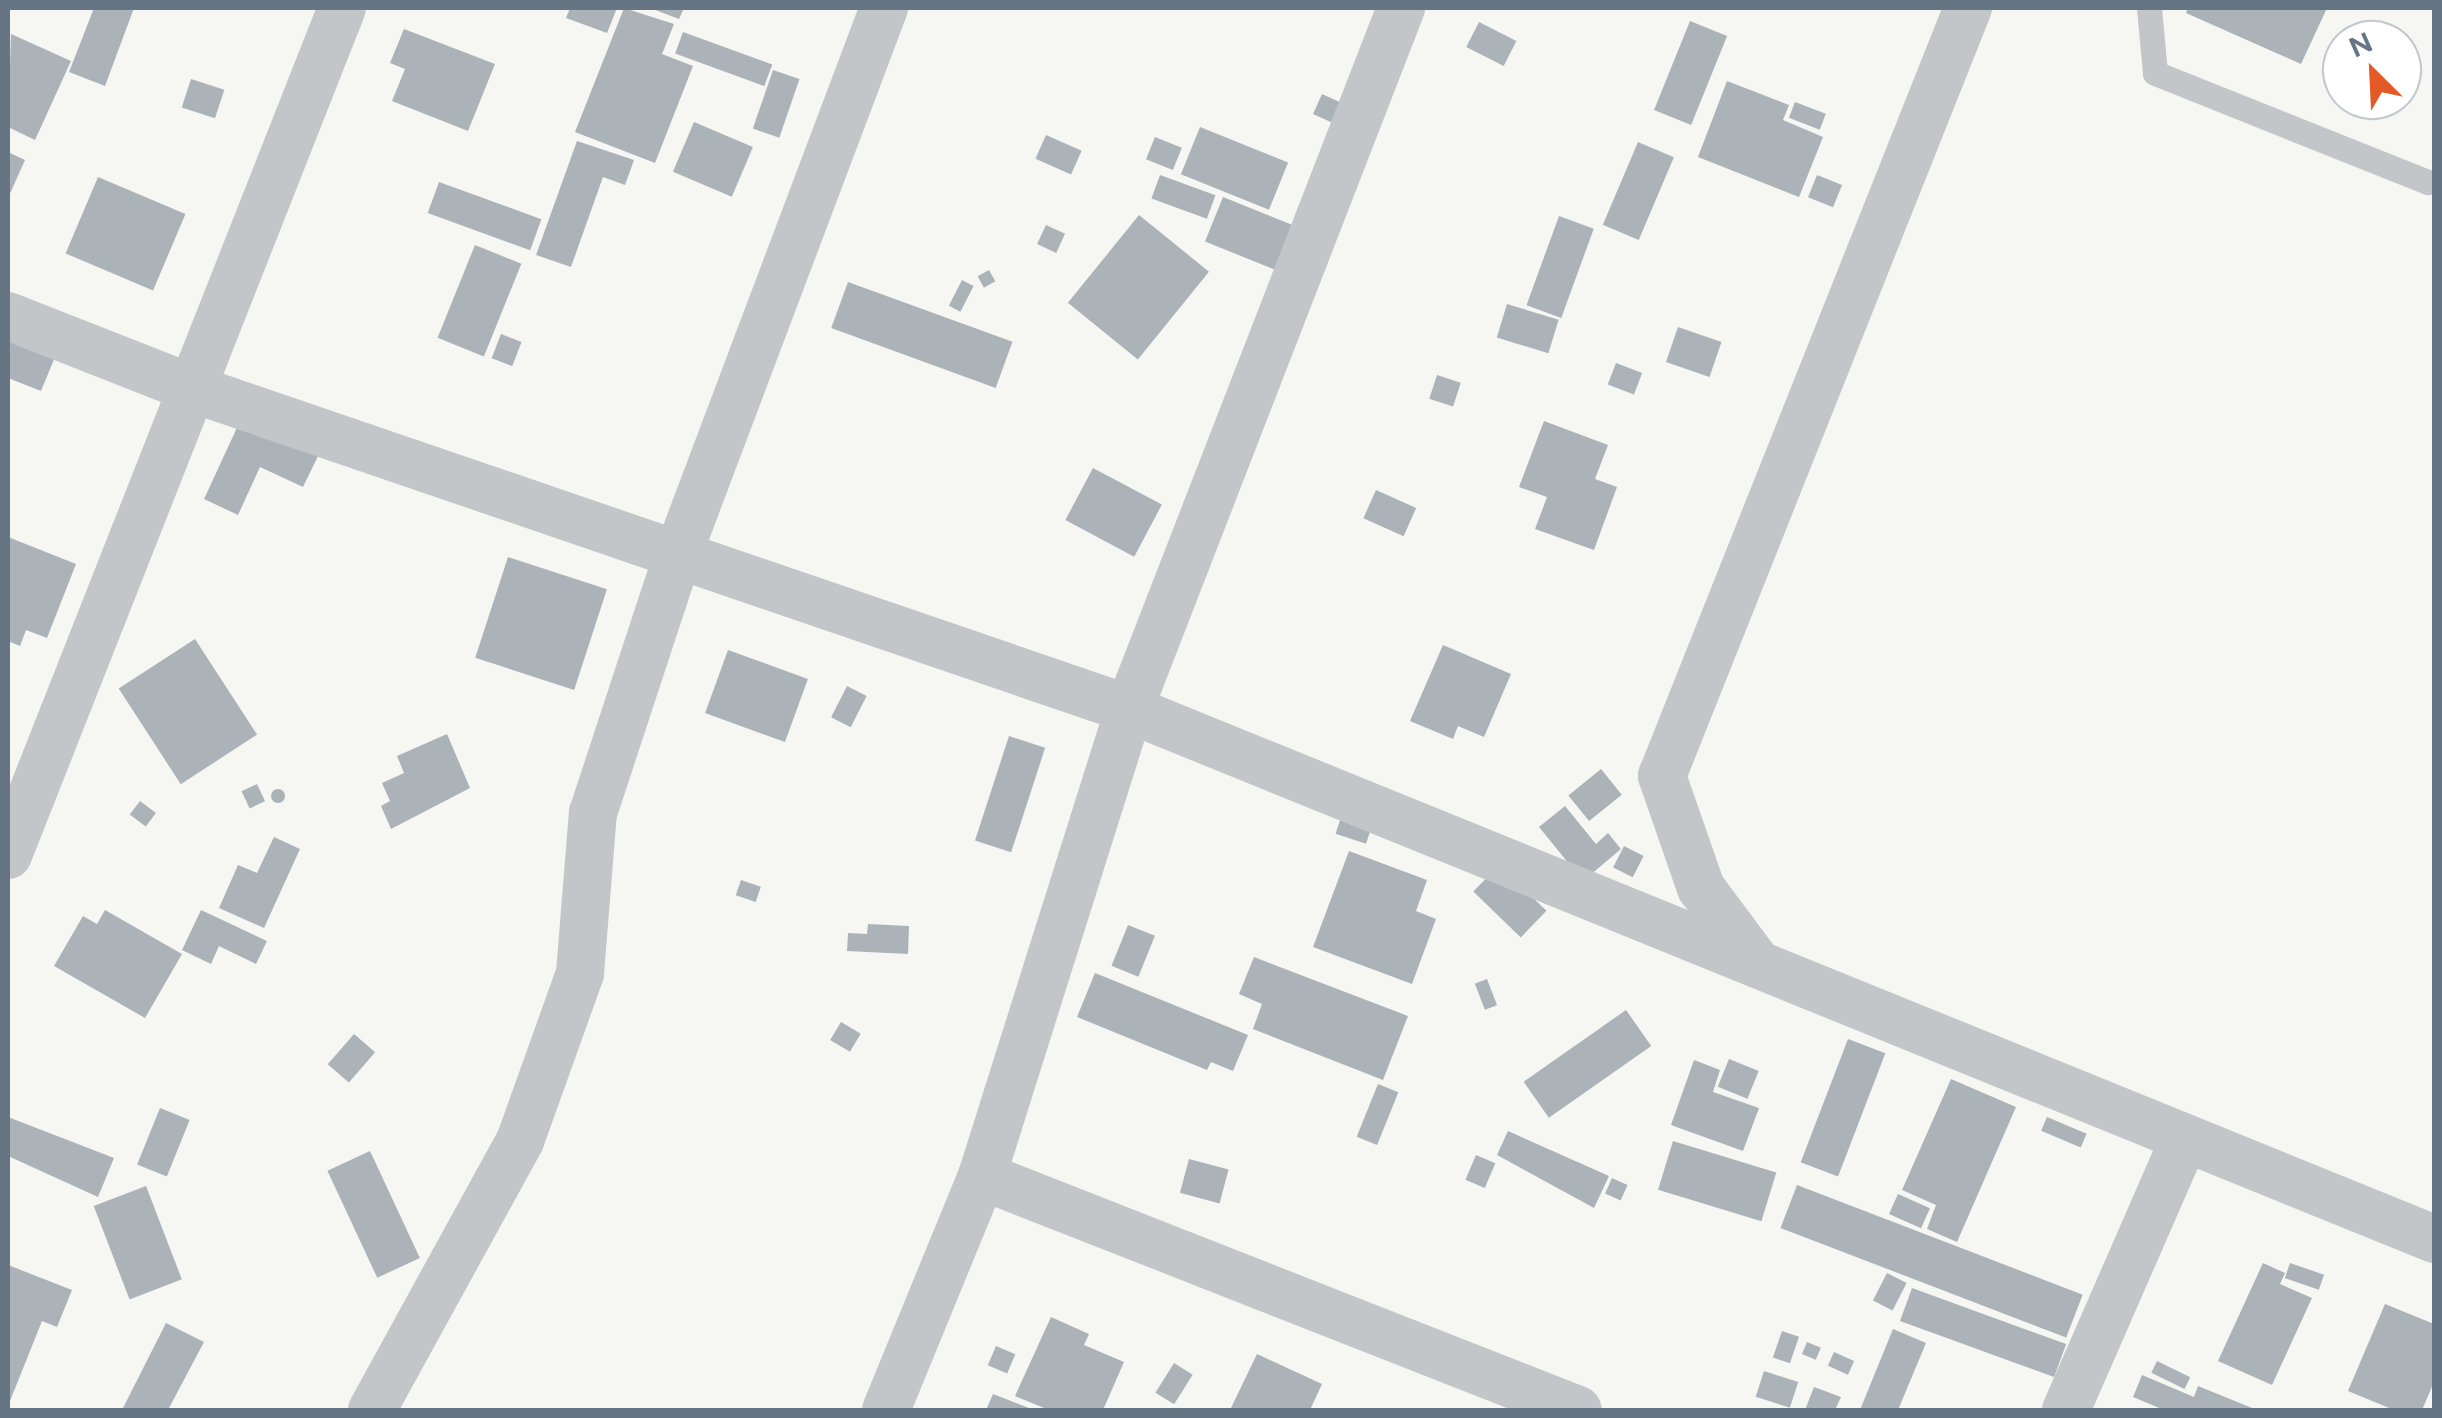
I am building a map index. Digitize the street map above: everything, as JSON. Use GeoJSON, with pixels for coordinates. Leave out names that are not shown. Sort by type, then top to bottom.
{"type":"FeatureCollection","features":[{"type":"Feature","properties":{"kind":"street"},"geometry":{"type":"LineString","coordinates":[[8,855],[342,8]]}},
{"type":"Feature","properties":{"kind":"street"},"geometry":{"type":"LineString","coordinates":[[372,1410],[520,1140],[580,973],[593,813],[678,554],[884,8]]}},
{"type":"Feature","properties":{"kind":"street"},"geometry":{"type":"LineString","coordinates":[[886,1410],[982,1176],[1129,709],[1401,8]]}},
{"type":"Feature","properties":{"kind":"street"},"geometry":{"type":"LineString","coordinates":[[1757,964],[1701,888],[1662,776],[1968,8]]}},
{"type":"Feature","properties":{"kind":"street"},"geometry":{"type":"LineString","coordinates":[[8,316],[192,388],[1129,709],[2183,1142],[2434,1239]]}},
{"type":"Feature","properties":{"kind":"street"},"geometry":{"type":"LineString","coordinates":[[2066,1410],[2183,1142]]}},
{"type":"Feature","properties":{"kind":"street"},"geometry":{"type":"LineString","coordinates":[[982,1176],[1578,1410]]}},
{"type":"Feature","properties":{"kind":"lane"},"geometry":{"type":"LineString","coordinates":[[2149,8],[2155,73],[2428,182]]}},
{"type":"Feature","properties":{"kind":"building"},"geometry":{"type":"Polygon","coordinates":[[[94,8],[134,8],[105,86],[69,72],[94,8]]]}},
{"type":"Feature","properties":{"kind":"building"},"geometry":{"type":"Polygon","coordinates":[[[570,8],[617,8],[607,33],[566,18],[570,8]]]}},
{"type":"Feature","properties":{"kind":"building"},"geometry":{"type":"Polygon","coordinates":[[[624,8],[674,24],[662,54],[693,66],[655,163],[575,132],[624,8]]]}},
{"type":"Feature","properties":{"kind":"building"},"geometry":{"type":"Polygon","coordinates":[[[650,8],[684,8],[679,19],[650,8]]]}},
{"type":"Feature","properties":{"kind":"building"},"geometry":{"type":"Polygon","coordinates":[[[2188,8],[2327,8],[2301,64],[2186,13],[2188,8]]]}},
{"type":"Feature","properties":{"kind":"building"},"geometry":{"type":"Polygon","coordinates":[[[1690,21],[1727,36],[1691,125],[1654,110],[1690,21]]]}},
{"type":"Feature","properties":{"kind":"building"},"geometry":{"type":"Polygon","coordinates":[[[1479,22],[1516,41],[1504,66],[1466,47],[1479,22]]]}},
{"type":"Feature","properties":{"kind":"building"},"geometry":{"type":"Polygon","coordinates":[[[404,29],[495,64],[468,131],[392,101],[405,69],[390,63],[404,29]]]}},
{"type":"Feature","properties":{"kind":"building"},"geometry":{"type":"Polygon","coordinates":[[[683,32],[772,64],[764,86],[675,54],[683,32]]]}},
{"type":"Feature","properties":{"kind":"building"},"geometry":{"type":"Polygon","coordinates":[[[11,34],[71,61],[35,140],[8,127],[11,34]]]}},
{"type":"Feature","properties":{"kind":"building"},"geometry":{"type":"Polygon","coordinates":[[[773,70],[799,79],[779,138],[753,129],[773,70]]]}},
{"type":"Feature","properties":{"kind":"building"},"geometry":{"type":"Polygon","coordinates":[[[191,79],[224,90],[215,118],[182,108],[191,79]]]}},
{"type":"Feature","properties":{"kind":"building"},"geometry":{"type":"Polygon","coordinates":[[[1727,81],[1789,105],[1783,120],[1823,137],[1799,197],[1698,157],[1727,81]]]}},
{"type":"Feature","properties":{"kind":"building"},"geometry":{"type":"Polygon","coordinates":[[[1322,94],[1340,102],[1331,122],[1313,114],[1322,94]]]}},
{"type":"Feature","properties":{"kind":"building"},"geometry":{"type":"Polygon","coordinates":[[[1795,102],[1826,114],[1820,130],[1789,118],[1795,102]]]}},
{"type":"Feature","properties":{"kind":"building"},"geometry":{"type":"Polygon","coordinates":[[[694,122],[753,147],[732,197],[673,172],[694,122]]]}},
{"type":"Feature","properties":{"kind":"building"},"geometry":{"type":"Polygon","coordinates":[[[1200,127],[1288,163],[1269,210],[1181,174],[1200,127]]]}},
{"type":"Feature","properties":{"kind":"building"},"geometry":{"type":"Polygon","coordinates":[[[1046,135],[1082,151],[1071,175],[1035,159],[1046,135]]]}},
{"type":"Feature","properties":{"kind":"building"},"geometry":{"type":"Polygon","coordinates":[[[1155,137],[1182,148],[1173,170],[1146,159],[1155,137]]]}},
{"type":"Feature","properties":{"kind":"building"},"geometry":{"type":"Polygon","coordinates":[[[577,141],[634,160],[625,185],[603,177],[571,267],[536,255],[577,141]]]}},
{"type":"Feature","properties":{"kind":"building"},"geometry":{"type":"Polygon","coordinates":[[[1638,142],[1674,157],[1639,240],[1603,225],[1638,142]]]}},
{"type":"Feature","properties":{"kind":"building"},"geometry":{"type":"Polygon","coordinates":[[[8,152],[25,160],[8,198],[8,152]]]}},
{"type":"Feature","properties":{"kind":"building"},"geometry":{"type":"Polygon","coordinates":[[[1160,175],[1215,195],[1207,219],[1151,198],[1160,175]]]}},
{"type":"Feature","properties":{"kind":"building"},"geometry":{"type":"Polygon","coordinates":[[[1817,175],[1842,185],[1833,207],[1808,197],[1817,175]]]}},
{"type":"Feature","properties":{"kind":"building"},"geometry":{"type":"Polygon","coordinates":[[[98,177],[185,214],[153,291],[66,253],[98,177]]]}},
{"type":"Feature","properties":{"kind":"building"},"geometry":{"type":"Polygon","coordinates":[[[439,182],[541,219],[530,250],[428,213],[439,182]]]}},
{"type":"Feature","properties":{"kind":"building"},"geometry":{"type":"Polygon","coordinates":[[[1223,197],[1293,225],[1275,270],[1205,242],[1223,197]]]}},
{"type":"Feature","properties":{"kind":"building"},"geometry":{"type":"Polygon","coordinates":[[[1139,215],[1209,272],[1138,359],[1068,303],[1139,215]]]}},
{"type":"Feature","properties":{"kind":"building"},"geometry":{"type":"Polygon","coordinates":[[[1559,216],[1594,229],[1561,318],[1527,305],[1559,216]]]}},
{"type":"Feature","properties":{"kind":"building"},"geometry":{"type":"Polygon","coordinates":[[[1046,225],[1065,234],[1056,253],[1037,244],[1046,225]]]}},
{"type":"Feature","properties":{"kind":"building"},"geometry":{"type":"Polygon","coordinates":[[[475,245],[521,264],[484,356],[438,338],[475,245]]]}},
{"type":"Feature","properties":{"kind":"building"},"geometry":{"type":"Polygon","coordinates":[[[989,270],[995,281],[984,288],[978,276],[989,270]]]}},
{"type":"Feature","properties":{"kind":"building"},"geometry":{"type":"Polygon","coordinates":[[[962,280],[974,286],[960,312],[949,306],[962,280]]]}},
{"type":"Feature","properties":{"kind":"building"},"geometry":{"type":"Polygon","coordinates":[[[848,282],[1012,342],[996,388],[831,328],[848,282]]]}},
{"type":"Feature","properties":{"kind":"building"},"geometry":{"type":"Polygon","coordinates":[[[1507,304],[1559,320],[1548,353],[1497,337],[1507,304]]]}},
{"type":"Feature","properties":{"kind":"building"},"geometry":{"type":"Polygon","coordinates":[[[1678,327],[1721,342],[1709,377],[1666,362],[1678,327]]]}},
{"type":"Feature","properties":{"kind":"building"},"geometry":{"type":"Polygon","coordinates":[[[501,334],[522,342],[512,366],[492,358],[501,334]]]}},
{"type":"Feature","properties":{"kind":"building"},"geometry":{"type":"Polygon","coordinates":[[[8,335],[57,352],[41,391],[8,378],[8,335]]]}},
{"type":"Feature","properties":{"kind":"building"},"geometry":{"type":"Polygon","coordinates":[[[1616,363],[1642,373],[1634,395],[1608,384],[1616,363]]]}},
{"type":"Feature","properties":{"kind":"building"},"geometry":{"type":"Polygon","coordinates":[[[1437,375],[1461,383],[1453,407],[1429,399],[1437,375]]]}},
{"type":"Feature","properties":{"kind":"building"},"geometry":{"type":"Polygon","coordinates":[[[241,419],[319,454],[303,487],[260,467],[238,515],[204,499],[241,419]]]}},
{"type":"Feature","properties":{"kind":"building"},"geometry":{"type":"Polygon","coordinates":[[[1544,421],[1608,445],[1595,479],[1617,487],[1594,550],[1535,529],[1547,497],[1519,487],[1544,421]]]}},
{"type":"Feature","properties":{"kind":"building"},"geometry":{"type":"Polygon","coordinates":[[[1093,468],[1162,505],[1134,557],[1065,520],[1093,468]]]}},
{"type":"Feature","properties":{"kind":"building"},"geometry":{"type":"Polygon","coordinates":[[[1376,490],[1416,508],[1404,536],[1363,518],[1376,490]]]}},
{"type":"Feature","properties":{"kind":"building"},"geometry":{"type":"Polygon","coordinates":[[[8,537],[76,564],[47,638],[26,630],[20,646],[8,641],[8,537]]]}},
{"type":"Feature","properties":{"kind":"building"},"geometry":{"type":"Polygon","coordinates":[[[508,557],[607,589],[574,690],[475,658],[508,557]]]}},
{"type":"Feature","properties":{"kind":"building"},"geometry":{"type":"Polygon","coordinates":[[[195,639],[257,735],[181,784],[119,689],[195,639]]]}},
{"type":"Feature","properties":{"kind":"building"},"geometry":{"type":"Polygon","coordinates":[[[1443,645],[1511,674],[1484,737],[1458,726],[1453,739],[1410,721],[1443,645]]]}},
{"type":"Feature","properties":{"kind":"building"},"geometry":{"type":"Polygon","coordinates":[[[728,650],[808,679],[785,742],[705,713],[728,650]]]}},
{"type":"Feature","properties":{"kind":"building"},"geometry":{"type":"Polygon","coordinates":[[[847,686],[867,696],[851,727],[831,717],[847,686]]]}},
{"type":"Feature","properties":{"kind":"building"},"geometry":{"type":"Polygon","coordinates":[[[447,734],[470,788],[391,829],[381,806],[390,801],[382,783],[404,773],[397,756],[447,734]]]}},
{"type":"Feature","properties":{"kind":"building"},"geometry":{"type":"Polygon","coordinates":[[[1009,736],[1045,748],[1011,852],[975,841],[1009,736]]]}},
{"type":"Feature","properties":{"kind":"building"},"geometry":{"type":"Polygon","coordinates":[[[1601,769],[1622,795],[1589,821],[1568,795],[1601,769]]]}},
{"type":"Feature","properties":{"kind":"building"},"geometry":{"type":"Polygon","coordinates":[[[257,784],[265,801],[250,808],[242,791],[257,784]]]}},
{"type":"Feature","properties":{"kind":"building"},"geometry":{"type":"Polygon","coordinates":[[[278,789],[285,796],[278,803],[271,796],[278,789]]]}},
{"type":"Feature","properties":{"kind":"building"},"geometry":{"type":"Polygon","coordinates":[[[140,801],[156,813],[146,827],[130,815],[140,801]]]}},
{"type":"Feature","properties":{"kind":"building"},"geometry":{"type":"Polygon","coordinates":[[[1565,806],[1596,844],[1608,833],[1621,849],[1583,881],[1539,827],[1565,806]]]}},
{"type":"Feature","properties":{"kind":"building"},"geometry":{"type":"Polygon","coordinates":[[[1343,811],[1373,821],[1366,844],[1336,834],[1343,811]]]}},
{"type":"Feature","properties":{"kind":"building"},"geometry":{"type":"Polygon","coordinates":[[[274,837],[300,849],[264,928],[219,908],[238,865],[257,873],[274,837]]]}},
{"type":"Feature","properties":{"kind":"building"},"geometry":{"type":"Polygon","coordinates":[[[1624,846],[1644,856],[1633,877],[1613,867],[1624,846]]]}},
{"type":"Feature","properties":{"kind":"building"},"geometry":{"type":"Polygon","coordinates":[[[1349,851],[1427,880],[1416,911],[1436,919],[1412,984],[1313,947],[1349,851]]]}},
{"type":"Feature","properties":{"kind":"building"},"geometry":{"type":"Polygon","coordinates":[[[1499,865],[1546,911],[1521,937],[1473,892],[1499,865]]]}},
{"type":"Feature","properties":{"kind":"building"},"geometry":{"type":"Polygon","coordinates":[[[741,880],[761,887],[756,902],[736,895],[741,880]]]}},
{"type":"Feature","properties":{"kind":"building"},"geometry":{"type":"Polygon","coordinates":[[[105,910],[182,954],[145,1018],[54,966],[83,916],[97,924],[105,910]]]}},
{"type":"Feature","properties":{"kind":"building"},"geometry":{"type":"Polygon","coordinates":[[[201,910],[267,941],[256,964],[219,946],[211,964],[182,950],[201,910]]]}},
{"type":"Feature","properties":{"kind":"building"},"geometry":{"type":"Polygon","coordinates":[[[868,924],[909,926],[908,954],[847,951],[848,933],[867,934],[868,924]]]}},
{"type":"Feature","properties":{"kind":"building"},"geometry":{"type":"Polygon","coordinates":[[[1128,925],[1155,936],[1138,977],[1112,966],[1128,925]]]}},
{"type":"Feature","properties":{"kind":"building"},"geometry":{"type":"Polygon","coordinates":[[[1254,957],[1408,1016],[1383,1080],[1253,1029],[1262,1004],[1239,994],[1254,957]]]}},
{"type":"Feature","properties":{"kind":"building"},"geometry":{"type":"Polygon","coordinates":[[[1095,973],[1248,1035],[1233,1071],[1211,1062],[1207,1070],[1077,1017],[1095,973]]]}},
{"type":"Feature","properties":{"kind":"building"},"geometry":{"type":"Polygon","coordinates":[[[1487,979],[1497,1005],[1485,1010],[1475,984],[1487,979]]]}},
{"type":"Feature","properties":{"kind":"building"},"geometry":{"type":"Polygon","coordinates":[[[1626,1010],[1651,1046],[1549,1118],[1524,1082],[1626,1010]]]}},
{"type":"Feature","properties":{"kind":"building"},"geometry":{"type":"Polygon","coordinates":[[[841,1022],[861,1034],[850,1052],[830,1040],[841,1022]]]}},
{"type":"Feature","properties":{"kind":"building"},"geometry":{"type":"Polygon","coordinates":[[[354,1034],[375,1052],[349,1083],[328,1064],[354,1034]]]}},
{"type":"Feature","properties":{"kind":"building"},"geometry":{"type":"Polygon","coordinates":[[[1848,1039],[1885,1053],[1838,1177],[1801,1162],[1848,1039]]]}},
{"type":"Feature","properties":{"kind":"building"},"geometry":{"type":"Polygon","coordinates":[[[1729,1059],[1759,1071],[1747,1099],[1718,1087],[1729,1059]]]}},
{"type":"Feature","properties":{"kind":"building"},"geometry":{"type":"Polygon","coordinates":[[[1694,1060],[1720,1070],[1713,1092],[1759,1108],[1743,1151],[1671,1125],[1694,1060]]]}},
{"type":"Feature","properties":{"kind":"building"},"geometry":{"type":"Polygon","coordinates":[[[1951,1079],[2016,1107],[1957,1242],[1927,1229],[1936,1205],[1902,1190],[1951,1079]]]}},
{"type":"Feature","properties":{"kind":"building"},"geometry":{"type":"Polygon","coordinates":[[[1378,1084],[1398,1092],[1377,1145],[1357,1137],[1378,1084]]]}},
{"type":"Feature","properties":{"kind":"building"},"geometry":{"type":"Polygon","coordinates":[[[160,1108],[190,1120],[167,1177],[137,1165],[160,1108]]]}},
{"type":"Feature","properties":{"kind":"building"},"geometry":{"type":"Polygon","coordinates":[[[8,1117],[114,1158],[98,1197],[8,1156],[8,1117]]]}},
{"type":"Feature","properties":{"kind":"building"},"geometry":{"type":"Polygon","coordinates":[[[2047,1117],[2087,1134],[2081,1148],[2041,1131],[2047,1117]]]}},
{"type":"Feature","properties":{"kind":"building"},"geometry":{"type":"Polygon","coordinates":[[[1508,1131],[1609,1176],[1594,1208],[1497,1155],[1508,1131]]]}},
{"type":"Feature","properties":{"kind":"building"},"geometry":{"type":"Polygon","coordinates":[[[1673,1141],[1776,1173],[1761,1221],[1658,1190],[1673,1141]]]}},
{"type":"Feature","properties":{"kind":"building"},"geometry":{"type":"Polygon","coordinates":[[[370,1151],[420,1258],[377,1278],[327,1171],[370,1151]]]}},
{"type":"Feature","properties":{"kind":"building"},"geometry":{"type":"Polygon","coordinates":[[[1476,1155],[1495,1163],[1485,1188],[1465,1180],[1476,1155]]]}},
{"type":"Feature","properties":{"kind":"building"},"geometry":{"type":"Polygon","coordinates":[[[1189,1159],[1229,1170],[1220,1203],[1180,1193],[1189,1159]]]}},
{"type":"Feature","properties":{"kind":"building"},"geometry":{"type":"Polygon","coordinates":[[[1612,1178],[1628,1185],[1621,1200],[1605,1194],[1612,1178]]]}},
{"type":"Feature","properties":{"kind":"building"},"geometry":{"type":"Polygon","coordinates":[[[1797,1185],[2083,1295],[2066,1338],[1781,1228],[1797,1185]]]}},
{"type":"Feature","properties":{"kind":"building"},"geometry":{"type":"Polygon","coordinates":[[[146,1186],[182,1279],[130,1299],[94,1206],[146,1186]]]}},
{"type":"Feature","properties":{"kind":"building"},"geometry":{"type":"Polygon","coordinates":[[[1898,1194],[1930,1208],[1921,1228],[1889,1214],[1898,1194]]]}},
{"type":"Feature","properties":{"kind":"building"},"geometry":{"type":"Polygon","coordinates":[[[2263,1263],[2285,1273],[2280,1284],[2312,1298],[2272,1385],[2218,1361],[2263,1263]]]}},
{"type":"Feature","properties":{"kind":"building"},"geometry":{"type":"Polygon","coordinates":[[[2290,1263],[2324,1275],[2319,1290],[2285,1278],[2290,1263]]]}},
{"type":"Feature","properties":{"kind":"building"},"geometry":{"type":"Polygon","coordinates":[[[8,1265],[72,1290],[57,1327],[42,1321],[10,1401],[8,1265]]]}},
{"type":"Feature","properties":{"kind":"building"},"geometry":{"type":"Polygon","coordinates":[[[1887,1273],[1907,1283],[1893,1311],[1873,1301],[1887,1273]]]}},
{"type":"Feature","properties":{"kind":"building"},"geometry":{"type":"Polygon","coordinates":[[[1912,1288],[2066,1344],[2054,1377],[1900,1321],[1912,1288]]]}},
{"type":"Feature","properties":{"kind":"building"},"geometry":{"type":"Polygon","coordinates":[[[2385,1304],[2434,1324],[2434,1382],[2422,1410],[2394,1410],[2348,1391],[2385,1304]]]}},
{"type":"Feature","properties":{"kind":"building"},"geometry":{"type":"Polygon","coordinates":[[[1051,1317],[1089,1334],[1084,1345],[1124,1362],[1103,1410],[1049,1410],[1015,1396],[1051,1317]]]}},
{"type":"Feature","properties":{"kind":"building"},"geometry":{"type":"Polygon","coordinates":[[[166,1323],[204,1342],[168,1410],[122,1410],[166,1323]]]}},
{"type":"Feature","properties":{"kind":"building"},"geometry":{"type":"Polygon","coordinates":[[[1893,1329],[1926,1343],[1898,1410],[1860,1410],[1893,1329]]]}},
{"type":"Feature","properties":{"kind":"building"},"geometry":{"type":"Polygon","coordinates":[[[1782,1331],[1799,1337],[1790,1363],[1773,1357],[1782,1331]]]}},
{"type":"Feature","properties":{"kind":"building"},"geometry":{"type":"Polygon","coordinates":[[[1807,1342],[1821,1348],[1816,1360],[1802,1354],[1807,1342]]]}},
{"type":"Feature","properties":{"kind":"building"},"geometry":{"type":"Polygon","coordinates":[[[996,1346],[1015,1354],[1007,1374],[988,1365],[996,1346]]]}},
{"type":"Feature","properties":{"kind":"building"},"geometry":{"type":"Polygon","coordinates":[[[1834,1352],[1854,1361],[1848,1375],[1828,1366],[1834,1352]]]}},
{"type":"Feature","properties":{"kind":"building"},"geometry":{"type":"Polygon","coordinates":[[[1257,1354],[1322,1384],[1310,1410],[1230,1410],[1257,1354]]]}},
{"type":"Feature","properties":{"kind":"building"},"geometry":{"type":"Polygon","coordinates":[[[2157,1361],[2190,1377],[2185,1389],[2151,1373],[2157,1361]]]}},
{"type":"Feature","properties":{"kind":"building"},"geometry":{"type":"Polygon","coordinates":[[[1174,1363],[1193,1375],[1174,1404],[1155,1393],[1174,1363]]]}},
{"type":"Feature","properties":{"kind":"building"},"geometry":{"type":"Polygon","coordinates":[[[1764,1371],[1798,1382],[1790,1408],[1756,1397],[1764,1371]]]}},
{"type":"Feature","properties":{"kind":"building"},"geometry":{"type":"Polygon","coordinates":[[[2142,1375],[2194,1397],[2198,1386],[2257,1410],[2164,1410],[2133,1397],[2142,1375]]]}},
{"type":"Feature","properties":{"kind":"building"},"geometry":{"type":"Polygon","coordinates":[[[1814,1387],[1841,1397],[1835,1410],[1805,1410],[1814,1387]]]}},
{"type":"Feature","properties":{"kind":"building"},"geometry":{"type":"Polygon","coordinates":[[[993,1394],[1034,1410],[986,1410],[993,1394]]]}}]}
